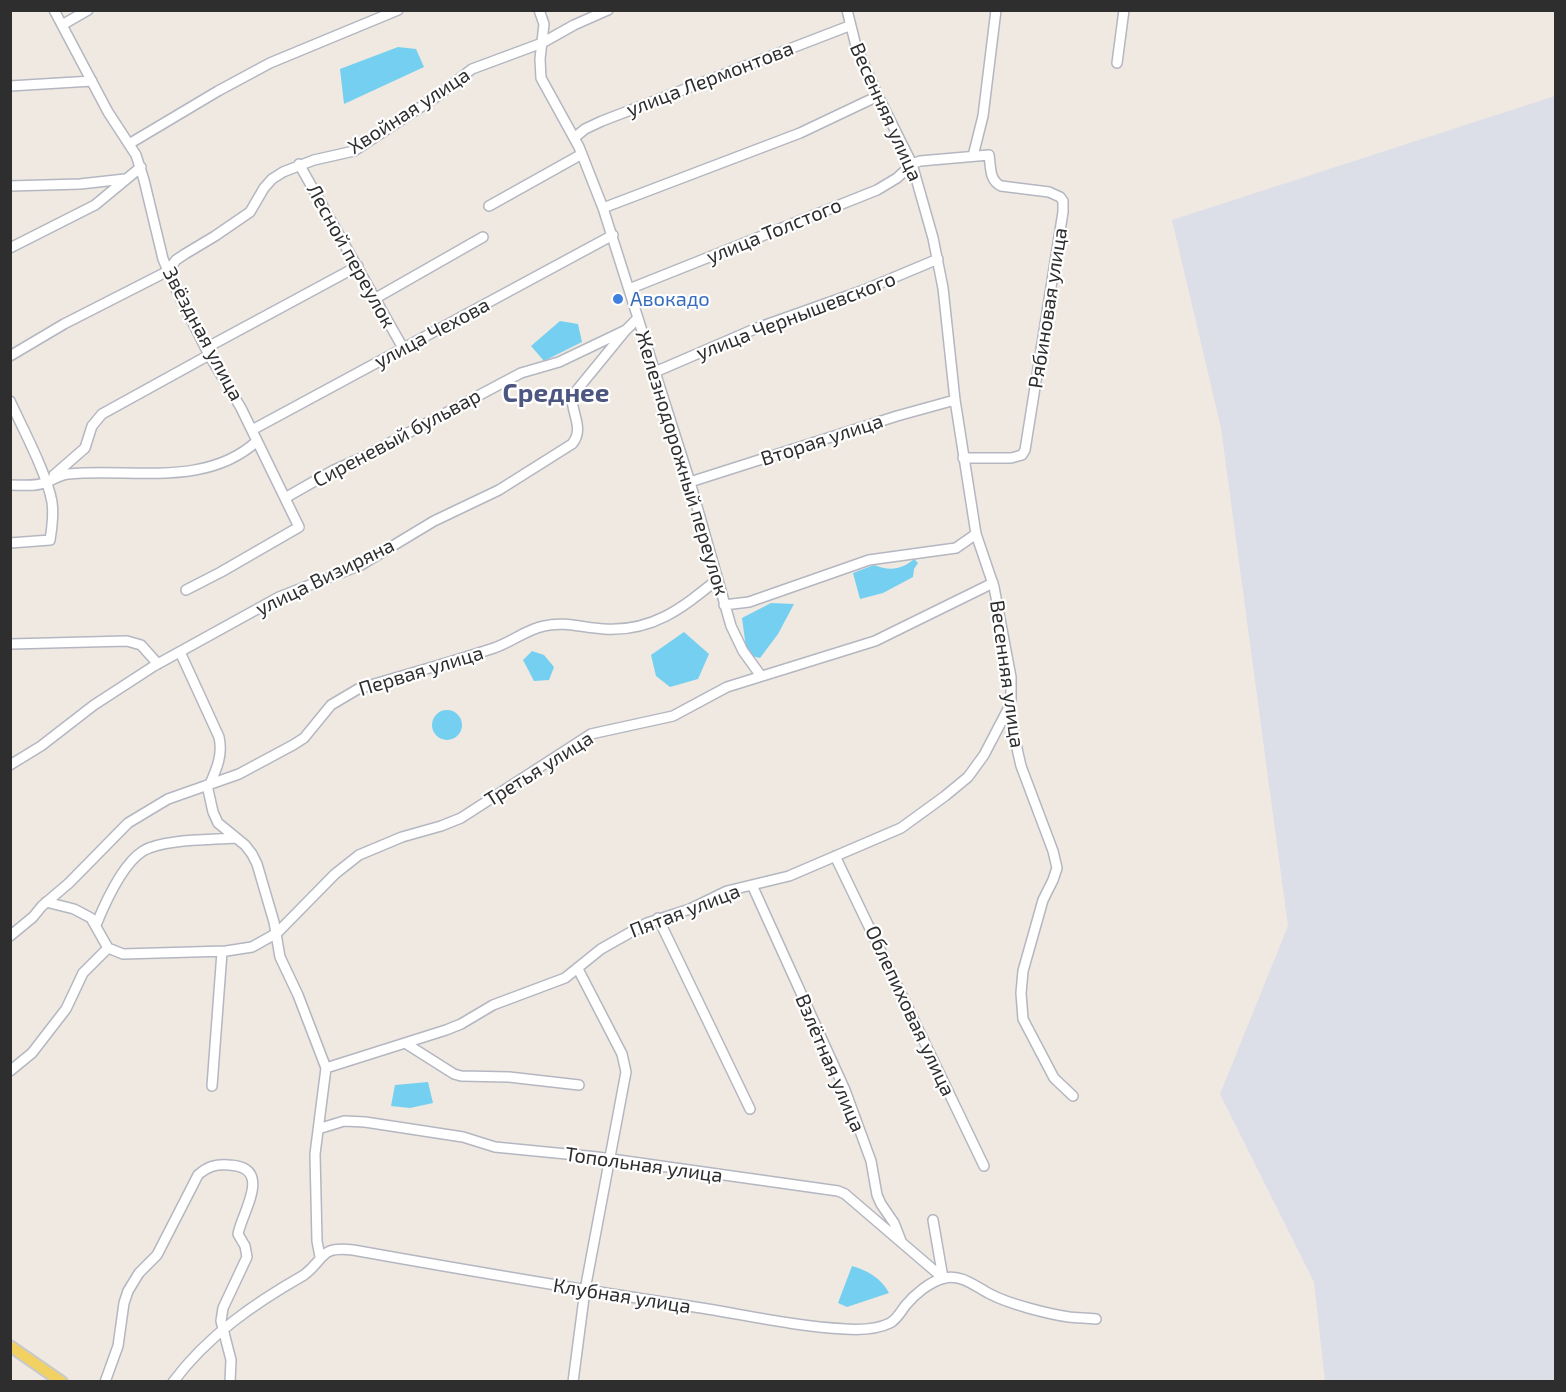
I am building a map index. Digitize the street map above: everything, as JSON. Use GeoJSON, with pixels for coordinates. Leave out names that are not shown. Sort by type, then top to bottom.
{"type":"FeatureCollection","features":[{"type":"Feature","properties":{"kind":"main road"},"geometry":{"type":"LineString","coordinates":[[10,1346],[62,1382]]}},
{"type":"Feature","properties":{"kind":"street","name":"Звёздная улица"},"geometry":{"type":"LineString","coordinates":[[54,10],[115,125],[129,144],[141,167],[159,245],[168,271],[208,352],[252,430],[298,527],[186,590]]}},
{"type":"Feature","properties":{"kind":"street"},"geometry":{"type":"LineString","coordinates":[[62,25],[88,10]]}},
{"type":"Feature","properties":{"kind":"street"},"geometry":{"type":"LineString","coordinates":[[129,144],[270,63],[398,10]]}},
{"type":"Feature","properties":{"kind":"street","name":"Железнодорожный переулок"},"geometry":{"type":"LineString","coordinates":[[538,10],[544,24],[540,59],[541,78],[582,154],[613,235],[690,482],[735,639],[760,676]]}},
{"type":"Feature","properties":{"kind":"street","name":"Хвойная улица"},"geometry":{"type":"LineString","coordinates":[[10,356],[64,324],[168,271],[176,260],[242,219],[255,206],[264,188],[272,179],[299,164],[354,151],[440,95],[472,69],[542,44],[574,25],[608,10]]}},
{"type":"Feature","properties":{"kind":"street","name":"Весенняя улица"},"geometry":{"type":"LineString","coordinates":[[847,10],[849,26],[878,96],[912,164],[938,259],[963,458],[976,534],[993,583],[1011,677],[1011,699],[1008,709],[1021,766],[1053,851],[1057,868],[1043,900],[1023,971],[1021,993],[1023,1019],[1054,1078],[1072,1096]]}},
{"type":"Feature","properties":{"kind":"street"},"geometry":{"type":"LineString","coordinates":[[912,164],[926,160],[973,156],[983,116],[996,10]]}},
{"type":"Feature","properties":{"kind":"street"},"geometry":{"type":"LineString","coordinates":[[1117,63],[1124,10]]}},
{"type":"Feature","properties":{"kind":"street","name":"улица Лермонтова"},"geometry":{"type":"LineString","coordinates":[[574,138],[585,129],[602,121],[849,26]]}},
{"type":"Feature","properties":{"kind":"street"},"geometry":{"type":"LineString","coordinates":[[10,86],[92,81]]}},
{"type":"Feature","properties":{"kind":"street"},"geometry":{"type":"LineString","coordinates":[[603,208],[800,134],[878,96]]}},
{"type":"Feature","properties":{"kind":"street"},"geometry":{"type":"LineString","coordinates":[[489,206],[582,154]]}},
{"type":"Feature","properties":{"kind":"street","name":"Рябиновая улица"},"geometry":{"type":"LineString","coordinates":[[963,458],[1011,459],[1022,455],[1025,450],[1063,212],[1063,201],[1056,194],[996,184],[991,175],[989,155],[973,156]]}},
{"type":"Feature","properties":{"kind":"street","name":"Лесной переулок"},"geometry":{"type":"LineString","coordinates":[[299,164],[403,348]]}},
{"type":"Feature","properties":{"kind":"street","name":"улица Толстого"},"geometry":{"type":"LineString","coordinates":[[629,289],[877,190],[897,178],[912,164]]}},
{"type":"Feature","properties":{"kind":"street"},"geometry":{"type":"LineString","coordinates":[[10,248],[95,205],[141,167]]}},
{"type":"Feature","properties":{"kind":"street"},"geometry":{"type":"LineString","coordinates":[[10,186],[80,184],[125,179]]}},
{"type":"Feature","properties":{"kind":"street","name":"улица Чехова"},"geometry":{"type":"LineString","coordinates":[[252,430],[613,235]]}},
{"type":"Feature","properties":{"kind":"street"},"geometry":{"type":"LineString","coordinates":[[376,298],[483,237]]}},
{"type":"Feature","properties":{"kind":"street","name":"улица Чернышевского"},"geometry":{"type":"LineString","coordinates":[[655,372],[757,328],[864,290],[938,259]]}},
{"type":"Feature","properties":{"kind":"street"},"geometry":{"type":"LineString","coordinates":[[46,483],[85,447],[92,426],[102,414],[358,266]]}},
{"type":"Feature","properties":{"kind":"street","name":"Сиреневый бульвар"},"geometry":{"type":"LineString","coordinates":[[285,498],[334,470],[366,456],[521,373],[559,362],[626,330],[638,318]]}},
{"type":"Feature","properties":{"kind":"street","name":"улица Визиряна"},"geometry":{"type":"LineString","coordinates":[[10,765],[41,746],[94,705],[158,664],[279,597],[361,565],[434,522],[499,490],[572,444],[579,432],[572,396],[626,330]]}},
{"type":"Feature","properties":{"kind":"street","name":"Вторая улица"},"geometry":{"type":"LineString","coordinates":[[690,482],[882,420],[955,400]]}},
{"type":"Feature","properties":{"kind":"street"},"geometry":{"type":"LineString","coordinates":[[10,401],[46,483],[52,503],[50,540],[10,543]]}},
{"type":"Feature","properties":{"kind":"street"},"geometry":{"type":"LineString","coordinates":[[10,485],[28,486],[46,483],[64,474],[162,473],[214,467],[236,458],[257,441]]}},
{"type":"Feature","properties":{"kind":"street"},"geometry":{"type":"LineString","coordinates":[[724,605],[749,602],[869,560],[956,549],[976,534]]}},
{"type":"Feature","properties":{"kind":"street","name":"Первая улица"},"geometry":{"type":"LineString","coordinates":[[10,936],[33,917],[128,823],[168,799],[259,764],[299,742],[314,728],[331,705],[358,689],[496,647],[542,626],[551,624],[620,629],[656,621],[670,615],[718,579]]}},
{"type":"Feature","properties":{"kind":"street","name":"Третья улица"},"geometry":{"type":"LineString","coordinates":[[108,948],[115,952],[132,955],[222,951],[252,947],[277,933],[335,874],[359,855],[402,837],[461,818],[591,734],[600,730],[673,716],[715,692],[875,641],[993,583]]}},
{"type":"Feature","properties":{"kind":"street"},"geometry":{"type":"LineString","coordinates":[[10,644],[127,641],[141,645],[158,664]]}},
{"type":"Feature","properties":{"kind":"street"},"geometry":{"type":"LineString","coordinates":[[173,1382],[222,1331],[249,1309],[304,1275],[320,1257],[315,1154],[326,1068],[301,1001],[280,957],[277,933],[257,864],[252,854],[218,823],[208,785],[219,761],[221,746],[219,737],[180,652]]}},
{"type":"Feature","properties":{"kind":"street","name":"Пятая улица"},"geometry":{"type":"LineString","coordinates":[[326,1068],[461,1024],[493,1005],[554,983],[578,969],[614,940],[637,927],[690,909],[727,891],[789,876],[901,828],[958,786],[984,755],[1008,709]]}},
{"type":"Feature","properties":{"kind":"street"},"geometry":{"type":"LineString","coordinates":[[96,925],[113,887],[143,850],[162,844],[235,838]]}},
{"type":"Feature","properties":{"kind":"street","name":"Облепиховая улица"},"geometry":{"type":"LineString","coordinates":[[836,856],[984,1166]]}},
{"type":"Feature","properties":{"kind":"street","name":"Взлётная улица"},"geometry":{"type":"LineString","coordinates":[[752,885],[845,1089],[871,1161],[877,1195],[894,1223],[901,1241]]}},
{"type":"Feature","properties":{"kind":"street"},"geometry":{"type":"LineString","coordinates":[[10,1071],[32,1053],[66,1009],[83,973],[108,948],[96,925],[83,913],[46,902]]}},
{"type":"Feature","properties":{"kind":"street"},"geometry":{"type":"LineString","coordinates":[[658,918],[750,1109]]}},
{"type":"Feature","properties":{"kind":"street"},"geometry":{"type":"LineString","coordinates":[[212,1086],[222,951]]}},
{"type":"Feature","properties":{"kind":"street"},"geometry":{"type":"LineString","coordinates":[[573,1382],[585,1290],[624,1083],[625,1062],[578,969]]}},
{"type":"Feature","properties":{"kind":"street"},"geometry":{"type":"LineString","coordinates":[[405,1043],[454,1074],[461,1076],[509,1077],[579,1085]]}},
{"type":"Feature","properties":{"kind":"street","name":"Топольная улица"},"geometry":{"type":"LineString","coordinates":[[318,1130],[334,1123],[356,1121],[463,1137],[495,1147],[609,1159],[838,1191],[845,1194],[943,1278]]}},
{"type":"Feature","properties":{"kind":"street"},"geometry":{"type":"LineString","coordinates":[[105,1382],[118,1346],[124,1303],[132,1282],[157,1255],[198,1175],[214,1165],[234,1165],[249,1172],[253,1188],[252,1197],[238,1234],[245,1246],[247,1257],[223,1308],[220,1321],[231,1360],[230,1382]]}},
{"type":"Feature","properties":{"kind":"street"},"geometry":{"type":"LineString","coordinates":[[933,1220],[943,1278],[959,1278],[999,1298],[1054,1314],[1096,1319]]}},
{"type":"Feature","properties":{"kind":"street","name":"Клубная улица"},"geometry":{"type":"LineString","coordinates":[[320,1257],[333,1249],[344,1249],[755,1318],[858,1329],[870,1329],[890,1323],[913,1298],[943,1278]]}},
{"type":"Feature","properties":{"kind":"shaded area"},"geometry":{"type":"Polygon","coordinates":[[[1555,96],[1555,1381],[1325,1381],[1314,1282],[1220,1094],[1288,926],[1221,428],[1172,220],[1555,96]]]}},
{"type":"Feature","properties":{"kind":"water"},"geometry":{"type":"Polygon","coordinates":[[[398,47],[416,49],[424,67],[344,104],[340,69],[398,47]]]}},
{"type":"Feature","properties":{"kind":"water"},"geometry":{"type":"Polygon","coordinates":[[[560,321],[578,324],[582,342],[544,361],[531,346],[560,321]]]}},
{"type":"Feature","properties":{"kind":"water"},"geometry":{"type":"Polygon","coordinates":[[[914,559],[918,563],[913,577],[883,593],[860,599],[853,573],[874,565],[890,569],[900,567],[914,559]]]}},
{"type":"Feature","properties":{"kind":"water"},"geometry":{"type":"Polygon","coordinates":[[[771,603],[794,604],[778,634],[760,658],[747,655],[742,618],[771,603]]]}},
{"type":"Feature","properties":{"kind":"water"},"geometry":{"type":"Polygon","coordinates":[[[684,632],[709,654],[698,679],[670,687],[656,676],[651,655],[684,632]]]}},
{"type":"Feature","properties":{"kind":"water"},"geometry":{"type":"Polygon","coordinates":[[[532,651],[544,655],[554,667],[549,680],[534,681],[523,660],[532,651]]]}},
{"type":"Feature","properties":{"kind":"water"},"geometry":{"type":"Polygon","coordinates":[[[447,710],[458,714],[462,725],[458,736],[447,740],[436,736],[432,725],[436,714],[447,710]]]}},
{"type":"Feature","properties":{"kind":"water"},"geometry":{"type":"Polygon","coordinates":[[[428,1082],[433,1103],[410,1108],[391,1106],[395,1085],[428,1082]]]}},
{"type":"Feature","properties":{"kind":"water"},"geometry":{"type":"Polygon","coordinates":[[[852,1266],[874,1276],[889,1293],[847,1307],[838,1303],[852,1266]]]}},
{"type":"Feature","properties":{"kind":"place","name":"Авокадо"},"geometry":{"type":"Point","coordinates":[618,299]}},
{"type":"Feature","properties":{"kind":"district","name":"Среднее"},"geometry":{"type":"Point","coordinates":[556,393]}}]}
